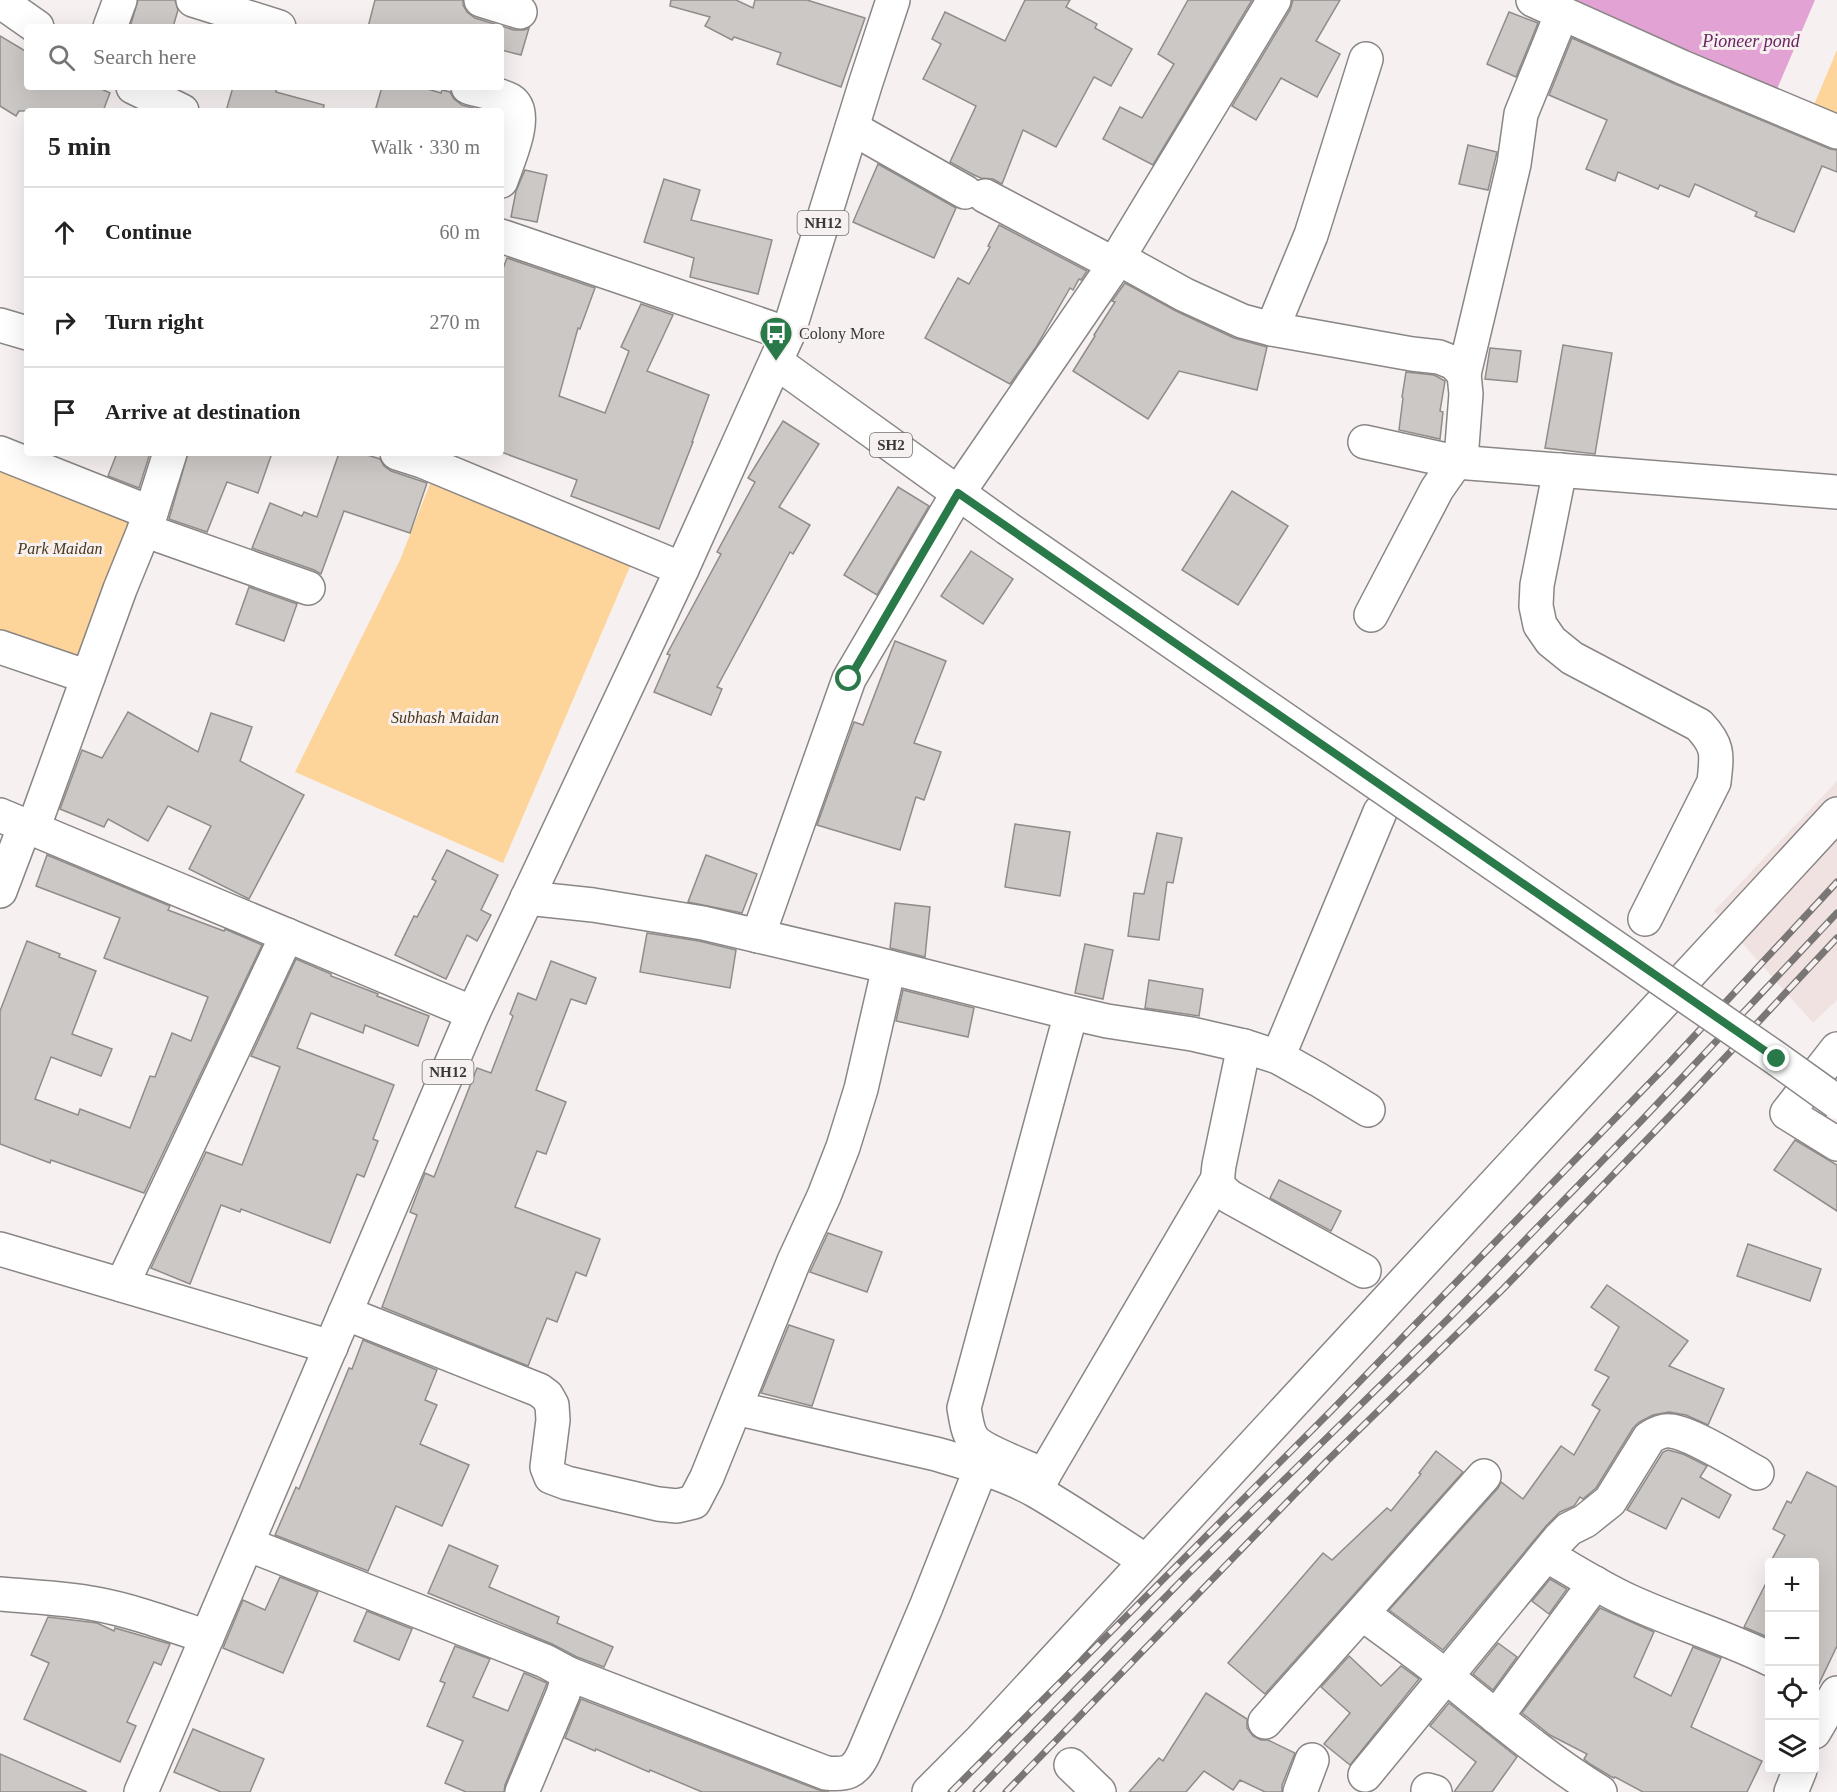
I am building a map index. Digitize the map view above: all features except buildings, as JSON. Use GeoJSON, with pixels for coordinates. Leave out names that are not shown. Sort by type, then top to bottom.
{"type":"FeatureCollection","features":[{"type":"Feature","properties":{"kind":"main road"},"geometry":{"type":"LineString","coordinates":[[111,24],[120,0]]}},
{"type":"Feature","properties":{"kind":"main road"},"geometry":{"type":"LineString","coordinates":[[193,0],[269,24]]}},
{"type":"Feature","properties":{"kind":"main road"},"geometry":{"type":"LineString","coordinates":[[481,0],[520,12]]}},
{"type":"Feature","properties":{"kind":"main road","name":"NH12"},"geometry":{"type":"LineString","coordinates":[[141,1792],[473,1013],[682,569],[782,348],[893,0]]}},
{"type":"Feature","properties":{"kind":"main road"},"geometry":{"type":"LineString","coordinates":[[758,936],[849,679],[958,493],[1116,261],[1274,0]]}},
{"type":"Feature","properties":{"kind":"main road"},"geometry":{"type":"LineString","coordinates":[[0,1],[34,24]]}},
{"type":"Feature","properties":{"kind":"main road"},"geometry":{"type":"LineString","coordinates":[[1371,615],[1437,489],[1456,462],[1462,446],[1466,394],[1464,374],[1514,164],[1521,114],[1547,6],[1692,71],[1837,132]]}},
{"type":"Feature","properties":{"kind":"main road"},"geometry":{"type":"LineString","coordinates":[[1272,329],[1311,235],[1366,59]]}},
{"type":"Feature","properties":{"kind":"main road"},"geometry":{"type":"LineString","coordinates":[[139,90],[176,108]]}},
{"type":"Feature","properties":{"kind":"main road"},"geometry":{"type":"LineString","coordinates":[[478,90],[511,100],[518,109],[520,122],[504,172]]}},
{"type":"Feature","properties":{"kind":"main road"},"geometry":{"type":"LineString","coordinates":[[852,128],[975,194],[1242,321],[1272,329],[1439,357],[1454,363],[1464,374]]}},
{"type":"Feature","properties":{"kind":"main road"},"geometry":{"type":"LineString","coordinates":[[504,237],[782,348]]}},
{"type":"Feature","properties":{"kind":"main road"},"geometry":{"type":"LineString","coordinates":[[0,325],[24,332]]}},
{"type":"Feature","properties":{"kind":"main road","name":"SH2"},"geometry":{"type":"LineString","coordinates":[[782,348],[958,493],[1837,1102]]}},
{"type":"Feature","properties":{"kind":"main road"},"geometry":{"type":"LineString","coordinates":[[1365,442],[1456,462],[1837,492]]}},
{"type":"Feature","properties":{"kind":"main road"},"geometry":{"type":"LineString","coordinates":[[0,453],[148,522],[308,588]]}},
{"type":"Feature","properties":{"kind":"main road"},"geometry":{"type":"LineString","coordinates":[[0,891],[20,823],[88,677],[148,522],[169,456]]}},
{"type":"Feature","properties":{"kind":"main road"},"geometry":{"type":"LineString","coordinates":[[415,456],[682,569]]}},
{"type":"Feature","properties":{"kind":"main road"},"geometry":{"type":"LineString","coordinates":[[1560,470],[1538,585],[1536,606],[1540,625],[1551,640],[1572,658],[1699,725],[1712,739],[1717,757],[1714,782],[1645,919]]}},
{"type":"Feature","properties":{"kind":"main road"},"geometry":{"type":"LineString","coordinates":[[0,646],[88,677]]}},
{"type":"Feature","properties":{"kind":"main road"},"geometry":{"type":"LineString","coordinates":[[1278,1057],[1380,812]]}},
{"type":"Feature","properties":{"kind":"main road"},"geometry":{"type":"LineString","coordinates":[[929,1792],[980,1741],[1837,814]]}},
{"type":"Feature","properties":{"kind":"main road"},"geometry":{"type":"LineString","coordinates":[[20,823],[473,1013]]}},
{"type":"Feature","properties":{"kind":"main road"},"geometry":{"type":"LineString","coordinates":[[527,898],[593,905],[682,920],[890,967],[1071,1013],[1192,1034],[1244,1047],[1278,1057],[1368,1110]]}},
{"type":"Feature","properties":{"kind":"main road"},"geometry":{"type":"LineString","coordinates":[[122,1285],[287,935]]}},
{"type":"Feature","properties":{"kind":"main road"},"geometry":{"type":"LineString","coordinates":[[345,1314],[539,1390],[548,1396],[552,1406],[553,1420],[547,1467],[551,1477],[567,1483],[658,1504],[677,1506],[694,1502],[707,1477],[794,1261],[824,1196],[843,1147],[861,1089],[890,967]]}},
{"type":"Feature","properties":{"kind":"main road"},"geometry":{"type":"LineString","coordinates":[[1071,1013],[964,1408],[966,1423],[973,1440],[1040,1482],[1146,1562]]}},
{"type":"Feature","properties":{"kind":"main road"},"geometry":{"type":"LineString","coordinates":[[1040,1482],[1217,1180],[1244,1047]]}},
{"type":"Feature","properties":{"kind":"main road"},"geometry":{"type":"LineString","coordinates":[[1837,1050],[1787,1113],[1837,1144]]}},
{"type":"Feature","properties":{"kind":"main road"},"geometry":{"type":"LineString","coordinates":[[1217,1180],[1220,1189],[1230,1197],[1364,1271]]}},
{"type":"Feature","properties":{"kind":"main road"},"geometry":{"type":"LineString","coordinates":[[0,1249],[331,1347]]}},
{"type":"Feature","properties":{"kind":"main road"},"geometry":{"type":"LineString","coordinates":[[735,1408],[936,1454],[981,1468],[1040,1482]]}},
{"type":"Feature","properties":{"kind":"main road"},"geometry":{"type":"LineString","coordinates":[[1365,1775],[1569,1529],[1585,1521],[1610,1501],[1649,1438],[1657,1433],[1670,1431],[1686,1435],[1757,1473]]}},
{"type":"Feature","properties":{"kind":"main road"},"geometry":{"type":"LineString","coordinates":[[247,1544],[545,1661],[569,1674],[853,1783],[981,1468]]}},
{"type":"Feature","properties":{"kind":"main road"},"geometry":{"type":"LineString","coordinates":[[1265,1722],[1484,1476]]}},
{"type":"Feature","properties":{"kind":"main road"},"geometry":{"type":"LineString","coordinates":[[1546,1555],[1627,1600],[1765,1657]]}},
{"type":"Feature","properties":{"kind":"main road"},"geometry":{"type":"LineString","coordinates":[[1496,1717],[1595,1582]]}},
{"type":"Feature","properties":{"kind":"main road"},"geometry":{"type":"LineString","coordinates":[[0,1594],[69,1599],[98,1604],[134,1613],[207,1637]]}},
{"type":"Feature","properties":{"kind":"main road"},"geometry":{"type":"LineString","coordinates":[[1363,1614],[1564,1770],[1600,1792]]}},
{"type":"Feature","properties":{"kind":"main road"},"geometry":{"type":"LineString","coordinates":[[522,1792],[563,1694],[569,1674]]}},
{"type":"Feature","properties":{"kind":"main road"},"geometry":{"type":"LineString","coordinates":[[1819,1682],[1837,1692],[1819,1725]]}},
{"type":"Feature","properties":{"kind":"main road"},"geometry":{"type":"LineString","coordinates":[[1300,1792],[1312,1760]]}},
{"type":"Feature","properties":{"kind":"main road"},"geometry":{"type":"LineString","coordinates":[[1071,1765],[1099,1792]]}},
{"type":"Feature","properties":{"kind":"main road"},"geometry":{"type":"LineString","coordinates":[[1791,1792],[1798,1774]]}},
{"type":"Feature","properties":{"kind":"main road"},"geometry":{"type":"LineString","coordinates":[[1428,1792],[1428,1790],[1435,1792]]}},
{"type":"Feature","properties":{"kind":"shaded area"},"geometry":{"type":"Polygon","coordinates":[[[1837,781],[1837,1000],[1813,1023],[1714,911],[1837,781]]]}},
{"type":"Feature","properties":{"kind":"green space"},"geometry":{"type":"Polygon","coordinates":[[[1837,50],[1837,122],[1811,112],[1837,50]]]}},
{"type":"Feature","properties":{"kind":"green space","name":"Park Maidan"},"geometry":{"type":"Polygon","coordinates":[[[0,463],[137,512],[82,667],[0,639],[0,463]]]}},
{"type":"Feature","properties":{"kind":"green space","name":"Subhash Maidan"},"geometry":{"type":"Polygon","coordinates":[[[435,471],[635,555],[503,863],[295,772],[400,560],[435,471]]]}},
{"type":"Feature","properties":{"kind":"water","name":"Pioneer pond"},"geometry":{"type":"Polygon","coordinates":[[[1570,0],[1815,0],[1774,96],[1570,0]]]}},
{"type":"Feature","properties":{"kind":"railway"},"geometry":{"type":"LineString","coordinates":[[951,1792],[1332,1410],[1671,1061],[1837,882]]}},
{"type":"Feature","properties":{"kind":"railway"},"geometry":{"type":"LineString","coordinates":[[976,1792],[1185,1577],[1449,1318],[1643,1119],[1837,913]]}},
{"type":"Feature","properties":{"kind":"railway"},"geometry":{"type":"LineString","coordinates":[[1006,1792],[1327,1461],[1503,1289],[1837,938]]}},
{"type":"Feature","properties":{"kind":"place","name":"Colony More"},"geometry":{"type":"Point","coordinates":[776,362]}},
{"type":"Feature","properties":{"kind":"route"},"geometry":{"type":"LineString","coordinates":[[849,679],[958,493],[1777,1059]]}}]}
